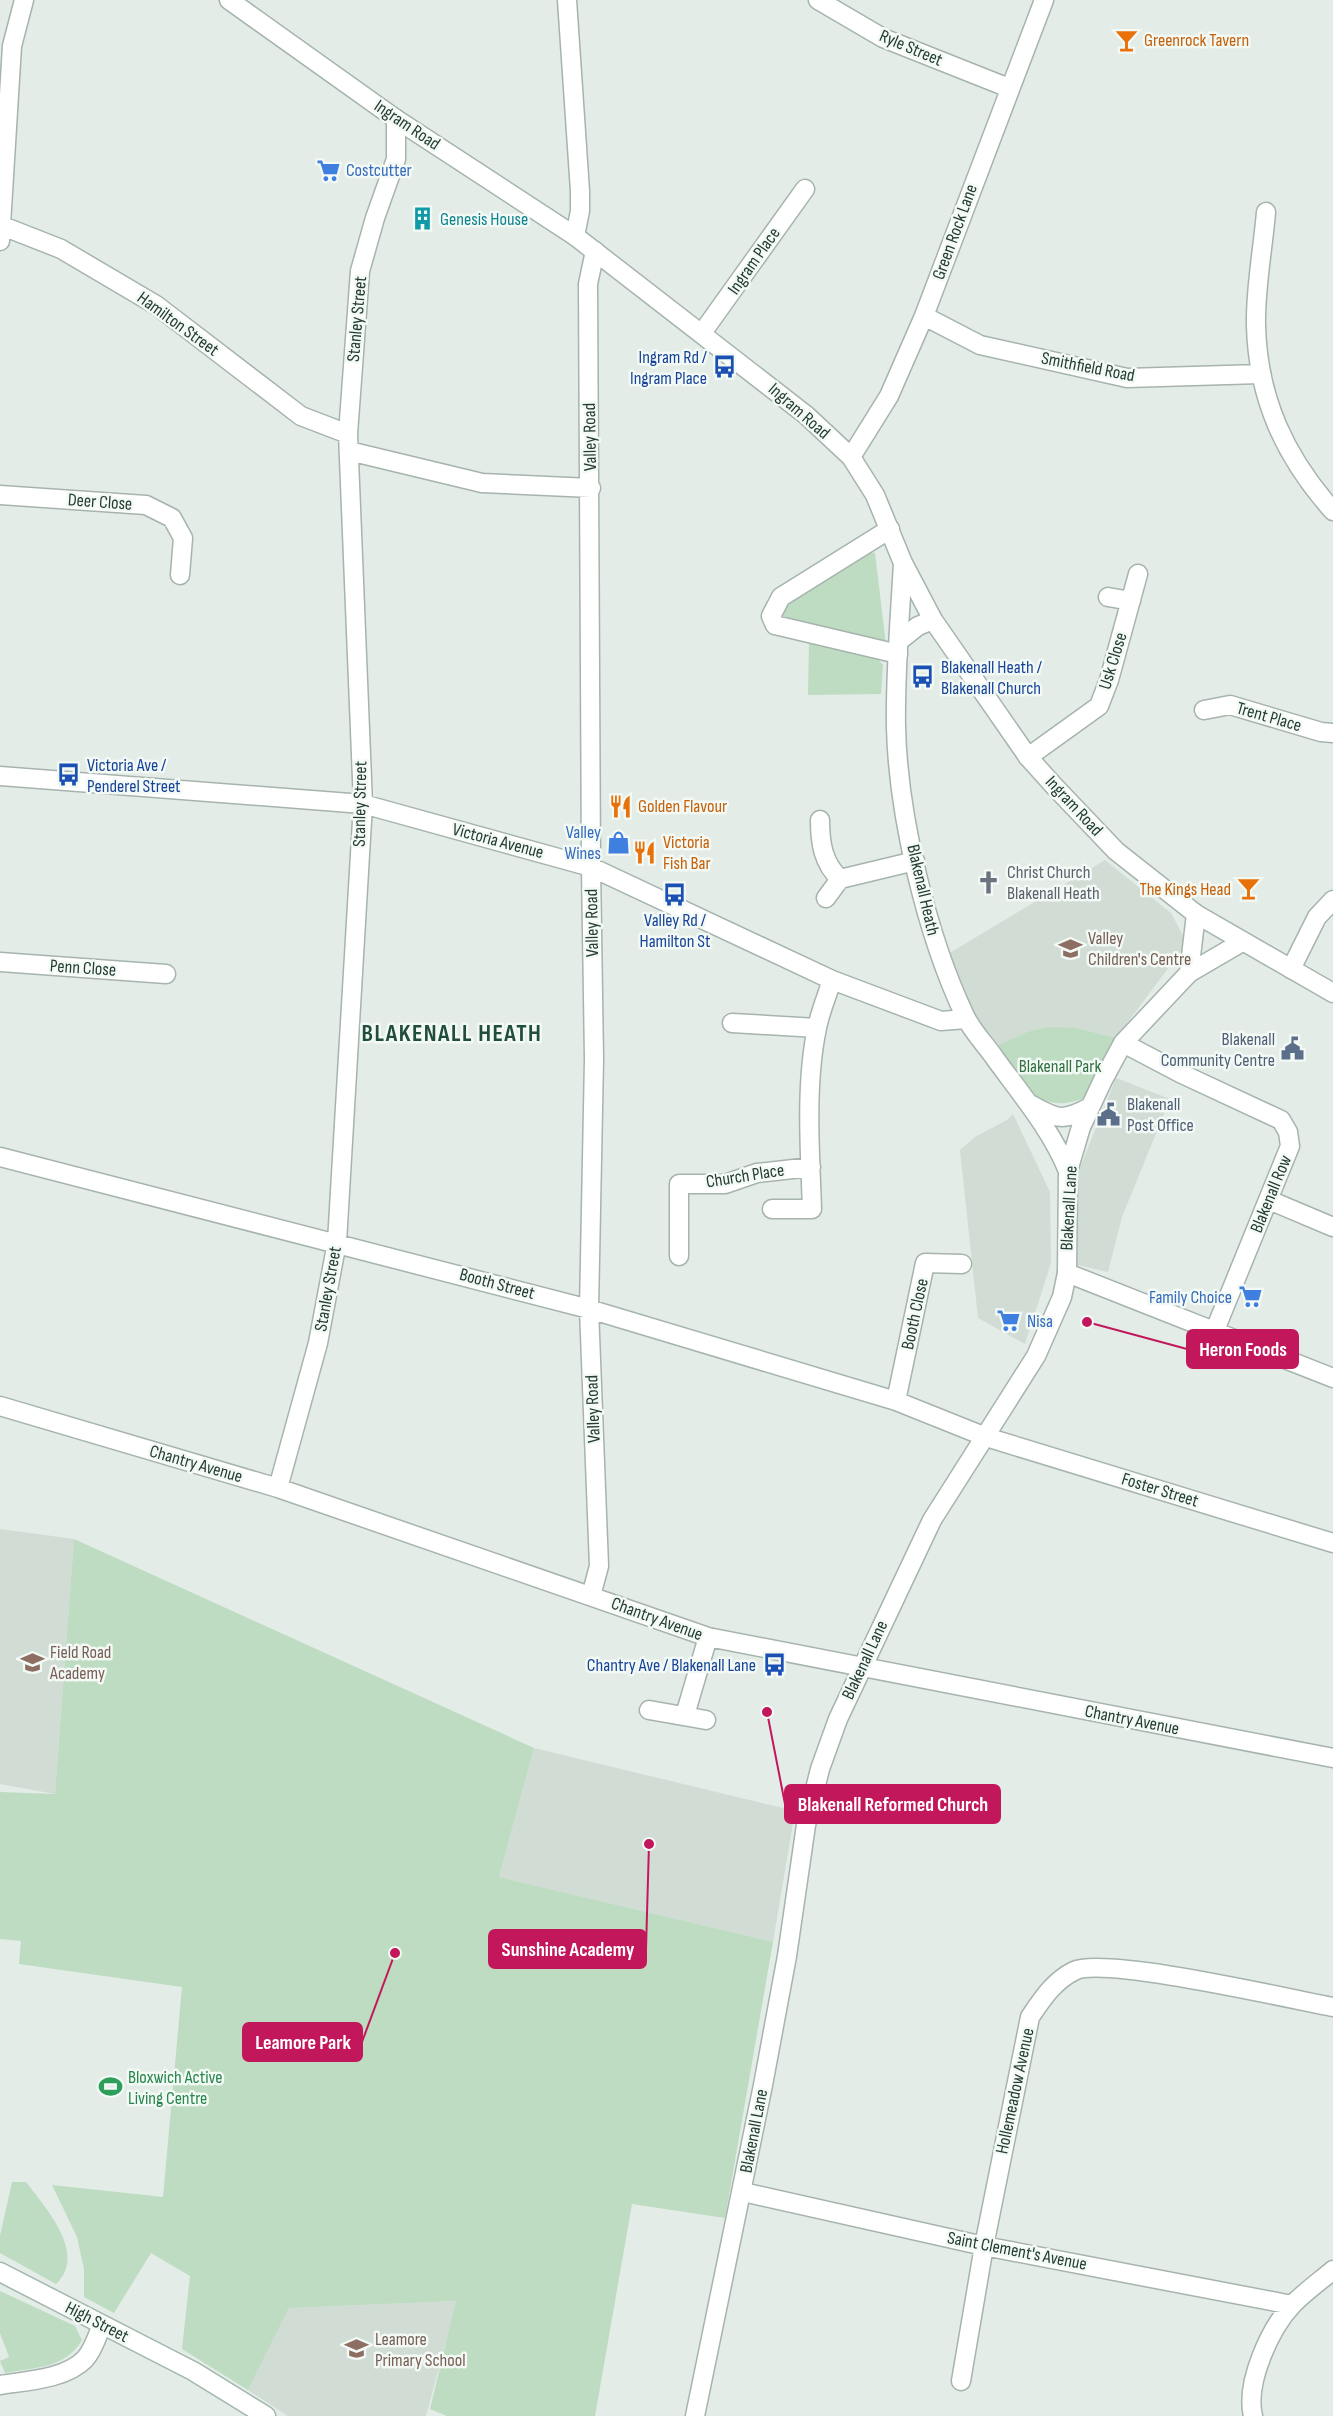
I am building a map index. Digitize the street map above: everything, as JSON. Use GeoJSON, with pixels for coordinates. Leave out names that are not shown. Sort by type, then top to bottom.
{"type":"FeatureCollection","features":[{"type":"Feature","properties":{"kind":"street"},"geometry":{"type":"LineString","coordinates":[[0,241],[12,46],[24,0]]}},
{"type":"Feature","properties":{"kind":"street","name":"Ingram Road"},"geometry":{"type":"LineString","coordinates":[[229,0],[396,119],[575,236],[806,414],[851,457],[875,495],[903,563],[933,620],[1028,758],[1116,851],[1196,914],[1333,993]]}},
{"type":"Feature","properties":{"kind":"street"},"geometry":{"type":"LineString","coordinates":[[567,0],[580,191],[580,211],[575,236]]}},
{"type":"Feature","properties":{"kind":"street","name":"Ryle Street"},"geometry":{"type":"LineString","coordinates":[[818,0],[883,38],[1009,88]]}},
{"type":"Feature","properties":{"kind":"street","name":"Green Rock Lane"},"geometry":{"type":"LineString","coordinates":[[851,457],[889,396],[924,316],[1044,0]]}},
{"type":"Feature","properties":{"kind":"street","name":"Stanley Street"},"geometry":{"type":"LineString","coordinates":[[279,1488],[318,1343],[337,1242],[363,804],[349,443],[360,271],[375,218],[396,159],[396,119]]}},
{"type":"Feature","properties":{"kind":"street","name":"Ingram Place"},"geometry":{"type":"LineString","coordinates":[[702,333],[805,189]]}},
{"type":"Feature","properties":{"kind":"street"},"geometry":{"type":"LineString","coordinates":[[1266,212],[1256,324],[1260,374],[1266,401],[1277,426],[1311,486],[1333,511]]}},
{"type":"Feature","properties":{"kind":"street","name":"Hamilton Street"},"geometry":{"type":"LineString","coordinates":[[0,225],[61,249],[156,305],[301,416],[349,443],[482,483],[591,488]]}},
{"type":"Feature","properties":{"kind":"street","name":"Valley Road"},"geometry":{"type":"LineString","coordinates":[[591,1596],[598,1566],[589,1309],[594,1059],[588,284],[595,251]]}},
{"type":"Feature","properties":{"kind":"street","name":"Smithfield Road"},"geometry":{"type":"LineString","coordinates":[[924,316],[980,345],[1127,378],[1260,374]]}},
{"type":"Feature","properties":{"kind":"street","name":"Deer Close"},"geometry":{"type":"LineString","coordinates":[[0,495],[146,505],[172,519],[183,538],[180,575]]}},
{"type":"Feature","properties":{"kind":"street"},"geometry":{"type":"LineString","coordinates":[[890,530],[781,597],[771,616],[775,625],[898,647],[918,626],[933,620]]}},
{"type":"Feature","properties":{"kind":"street","name":"Blakenall Heath"},"geometry":{"type":"LineString","coordinates":[[903,563],[898,647],[898,750],[915,861],[936,945],[966,1019],[1059,1148],[1068,1171]]}},
{"type":"Feature","properties":{"kind":"street","name":"Usk Close"},"geometry":{"type":"LineString","coordinates":[[1028,758],[1099,706],[1138,574]]}},
{"type":"Feature","properties":{"kind":"street"},"geometry":{"type":"LineString","coordinates":[[1108,597],[1131,601]]}},
{"type":"Feature","properties":{"kind":"street","name":"Trent Place"},"geometry":{"type":"LineString","coordinates":[[1204,710],[1230,705],[1321,732],[1333,733]]}},
{"type":"Feature","properties":{"kind":"street","name":"Victoria Avenue"},"geometry":{"type":"LineString","coordinates":[[0,776],[363,804],[591,867],[832,980],[941,1021],[966,1019]]}},
{"type":"Feature","properties":{"kind":"street"},"geometry":{"type":"LineString","coordinates":[[820,820],[820,837],[828,868],[840,879]]}},
{"type":"Feature","properties":{"kind":"street"},"geometry":{"type":"LineString","coordinates":[[826,898],[840,879],[915,861]]}},
{"type":"Feature","properties":{"kind":"street"},"geometry":{"type":"LineString","coordinates":[[1291,969],[1317,917],[1333,900]]}},
{"type":"Feature","properties":{"kind":"street"},"geometry":{"type":"LineString","coordinates":[[1189,973],[1196,914]]}},
{"type":"Feature","properties":{"kind":"street","name":"Blakenall Lane"},"geometry":{"type":"LineString","coordinates":[[695,2416],[742,2192],[787,1956],[806,1825],[820,1768],[860,1669],[932,1520],[1036,1356],[1062,1297],[1067,1273],[1068,1171],[1090,1107],[1123,1043],[1189,973],[1242,942]]}},
{"type":"Feature","properties":{"kind":"street","name":"Penn Close"},"geometry":{"type":"LineString","coordinates":[[0,962],[166,974]]}},
{"type":"Feature","properties":{"kind":"street","name":"Church Place"},"geometry":{"type":"LineString","coordinates":[[772,1209],[812,1209],[812,1064],[817,1028],[832,980]]}},
{"type":"Feature","properties":{"kind":"street"},"geometry":{"type":"LineString","coordinates":[[732,1023],[817,1028]]}},
{"type":"Feature","properties":{"kind":"street","name":"Blakenall Row"},"geometry":{"type":"LineString","coordinates":[[1123,1043],[1180,1073],[1281,1120],[1287,1132],[1290,1146],[1215,1330]]}},
{"type":"Feature","properties":{"kind":"street","name":"Blakenall Heath"},"geometry":{"type":"LineString","coordinates":[[1025,1102],[1052,1116],[1070,1118],[1090,1107]]}},
{"type":"Feature","properties":{"kind":"street","name":"Booth Street"},"geometry":{"type":"LineString","coordinates":[[0,1157],[337,1242],[589,1309],[896,1401],[986,1437]]}},
{"type":"Feature","properties":{"kind":"street","name":"Church Place"},"geometry":{"type":"LineString","coordinates":[[679,1256],[679,1184],[725,1184],[757,1173],[811,1167]]}},
{"type":"Feature","properties":{"kind":"street"},"geometry":{"type":"LineString","coordinates":[[1269,1200],[1333,1227]]}},
{"type":"Feature","properties":{"kind":"street","name":"Booth Close"},"geometry":{"type":"LineString","coordinates":[[896,1401],[925,1263],[962,1264]]}},
{"type":"Feature","properties":{"kind":"street"},"geometry":{"type":"LineString","coordinates":[[1067,1273],[1333,1378]]}},
{"type":"Feature","properties":{"kind":"street","name":"Chantry Avenue"},"geometry":{"type":"LineString","coordinates":[[0,1406],[279,1488],[708,1637],[860,1669],[1333,1758]]}},
{"type":"Feature","properties":{"kind":"street","name":"Foster Street"},"geometry":{"type":"LineString","coordinates":[[986,1437],[1333,1543]]}},
{"type":"Feature","properties":{"kind":"street"},"geometry":{"type":"LineString","coordinates":[[685,1715],[708,1637]]}},
{"type":"Feature","properties":{"kind":"street"},"geometry":{"type":"LineString","coordinates":[[649,1710],[706,1720]]}},
{"type":"Feature","properties":{"kind":"street","name":"Hollemeadow Avenue"},"geometry":{"type":"LineString","coordinates":[[961,2381],[984,2246],[1030,2017],[1050,1988],[1075,1970],[1096,1966],[1136,1970],[1333,2007]]}},
{"type":"Feature","properties":{"kind":"street","name":"Saint Clement's Avenue"},"geometry":{"type":"LineString","coordinates":[[742,2192],[984,2246],[1292,2305]]}},
{"type":"Feature","properties":{"kind":"street"},"geometry":{"type":"LineString","coordinates":[[1252,2416],[1250,2405],[1253,2377],[1273,2334],[1292,2305],[1333,2270]]}},
{"type":"Feature","properties":{"kind":"street","name":"High Street"},"geometry":{"type":"LineString","coordinates":[[0,2272],[193,2371],[264,2416]]}},
{"type":"Feature","properties":{"kind":"street"},"geometry":{"type":"LineString","coordinates":[[0,2385],[60,2373],[79,2364],[93,2347],[102,2325]]}},
{"type":"Feature","properties":{"kind":"shaded area","name":"Valley Children's Centre"},"geometry":{"type":"Polygon","coordinates":[[[1105,860],[1171,913],[1187,943],[1116,1038],[1077,1028],[1027,1032],[994,1047],[973,1016],[948,954],[1105,860]]]}},
{"type":"Feature","properties":{"kind":"shaded area"},"geometry":{"type":"Polygon","coordinates":[[[1116,1078],[1170,1099],[1122,1217],[1108,1272],[1077,1265],[1075,1235],[1079,1170],[1116,1078]]]}},
{"type":"Feature","properties":{"kind":"shaded area"},"geometry":{"type":"Polygon","coordinates":[[[1013,1114],[1050,1192],[1051,1263],[1025,1344],[978,1318],[960,1150],[975,1137],[1007,1120],[1013,1114]]]}},
{"type":"Feature","properties":{"kind":"shaded area","name":"Field Road Academy"},"geometry":{"type":"Polygon","coordinates":[[[0,1529],[74,1539],[55,1794],[0,1784],[0,1529]]]}},
{"type":"Feature","properties":{"kind":"shaded area"},"geometry":{"type":"Polygon","coordinates":[[[534,1748],[795,1811],[773,1942],[499,1877],[534,1748]]]}},
{"type":"Feature","properties":{"kind":"shaded area","name":"Leamore Primary School"},"geometry":{"type":"Polygon","coordinates":[[[457,2301],[426,2416],[288,2416],[248,2390],[289,2308],[457,2301]]]}},
{"type":"Feature","properties":{"kind":"green space"},"geometry":{"type":"Polygon","coordinates":[[[866,552],[875,553],[886,645],[784,620],[781,613],[786,602],[866,552]]]}},
{"type":"Feature","properties":{"kind":"green space"},"geometry":{"type":"Polygon","coordinates":[[[809,642],[877,658],[883,665],[881,694],[808,695],[809,642]]]}},
{"type":"Feature","properties":{"kind":"green space","name":"Blakenall Park"},"geometry":{"type":"Polygon","coordinates":[[[1048,1027],[1077,1028],[1116,1038],[1089,1096],[1071,1102],[1057,1103],[1044,1100],[1033,1094],[1023,1084],[994,1047],[1027,1032],[1048,1027]]]}},
{"type":"Feature","properties":{"kind":"green space"},"geometry":{"type":"Polygon","coordinates":[[[74,1539],[534,1748],[499,1877],[773,1942],[725,2218],[632,2204],[595,2416],[447,2416],[430,2409],[456,2301],[289,2308],[248,2390],[182,2349],[190,2276],[151,2253],[114,2313],[84,2297],[84,2269],[77,2237],[52,2185],[163,2197],[182,1987],[19,1964],[21,1941],[0,1939],[0,1792],[55,1794],[74,1539]]]}},
{"type":"Feature","properties":{"kind":"green space"},"geometry":{"type":"Polygon","coordinates":[[[12,2182],[26,2182],[60,2231],[66,2245],[67,2259],[65,2272],[56,2284],[0,2253],[0,2236],[12,2182]]]}},
{"type":"Feature","properties":{"kind":"green space"},"geometry":{"type":"Polygon","coordinates":[[[0,2291],[75,2326],[82,2340],[67,2357],[58,2362],[38,2368],[5,2373],[0,2361],[9,2357],[0,2333],[0,2291]]]}},
{"type":"Feature","properties":{"kind":"place","name":"Greenrock Tavern"},"geometry":{"type":"Point","coordinates":[1126,40]}},
{"type":"Feature","properties":{"kind":"place","name":"Costcutter"},"geometry":{"type":"Point","coordinates":[328,170]}},
{"type":"Feature","properties":{"kind":"place","name":"Genesis House"},"geometry":{"type":"Point","coordinates":[422,219]}},
{"type":"Feature","properties":{"kind":"place","name":"Ingram Rd / Ingram Place"},"geometry":{"type":"Point","coordinates":[725,367]}},
{"type":"Feature","properties":{"kind":"place","name":"Blakenall Heath / Blakenall Church"},"geometry":{"type":"Point","coordinates":[923,677]}},
{"type":"Feature","properties":{"kind":"place","name":"Victoria Ave / Penderel Street"},"geometry":{"type":"Point","coordinates":[69,775]}},
{"type":"Feature","properties":{"kind":"place","name":"Golden Flavour"},"geometry":{"type":"Point","coordinates":[620,806]}},
{"type":"Feature","properties":{"kind":"place","name":"Valley Wines"},"geometry":{"type":"Point","coordinates":[619,842]}},
{"type":"Feature","properties":{"kind":"place","name":"Victoria Fish Bar"},"geometry":{"type":"Point","coordinates":[645,852]}},
{"type":"Feature","properties":{"kind":"place","name":"Christ Church Blakenall Heath"},"geometry":{"type":"Point","coordinates":[989,882]}},
{"type":"Feature","properties":{"kind":"place","name":"The Kings Head"},"geometry":{"type":"Point","coordinates":[1249,889]}},
{"type":"Feature","properties":{"kind":"place","name":"Valley Rd / Hamilton St"},"geometry":{"type":"Point","coordinates":[675,894]}},
{"type":"Feature","properties":{"kind":"place","name":"Valley Children's Centre"},"geometry":{"type":"Point","coordinates":[1070,948]}},
{"type":"Feature","properties":{"kind":"place","name":"Blakenall Community Centre"},"geometry":{"type":"Point","coordinates":[1293,1049]}},
{"type":"Feature","properties":{"kind":"place","name":"Blakenall Post Office"},"geometry":{"type":"Point","coordinates":[1109,1114]}},
{"type":"Feature","properties":{"kind":"place","name":"Family Choice"},"geometry":{"type":"Point","coordinates":[1250,1297]}},
{"type":"Feature","properties":{"kind":"place","name":"Nisa"},"geometry":{"type":"Point","coordinates":[1009,1321]}},
{"type":"Feature","properties":{"kind":"place","name":"Heron Foods"},"geometry":{"type":"Point","coordinates":[1087,1322]}},
{"type":"Feature","properties":{"kind":"place","name":"Field Road Academy"},"geometry":{"type":"Point","coordinates":[32,1662]}},
{"type":"Feature","properties":{"kind":"place","name":"Chantry Ave / Blakenall Lane"},"geometry":{"type":"Point","coordinates":[774,1665]}},
{"type":"Feature","properties":{"kind":"place","name":"Blakenall Reformed Church"},"geometry":{"type":"Point","coordinates":[767,1712]}},
{"type":"Feature","properties":{"kind":"place","name":"Sunshine Academy"},"geometry":{"type":"Point","coordinates":[649,1844]}},
{"type":"Feature","properties":{"kind":"place","name":"Leamore Park"},"geometry":{"type":"Point","coordinates":[395,1953]}},
{"type":"Feature","properties":{"kind":"place","name":"Bloxwich Active Living Centre"},"geometry":{"type":"Point","coordinates":[110,2087]}},
{"type":"Feature","properties":{"kind":"place","name":"Leamore Primary School"},"geometry":{"type":"Point","coordinates":[357,2349]}},
{"type":"Feature","properties":{"kind":"district","name":"BLAKENALL HEATH"},"geometry":{"type":"Point","coordinates":[452,1033]}}]}
